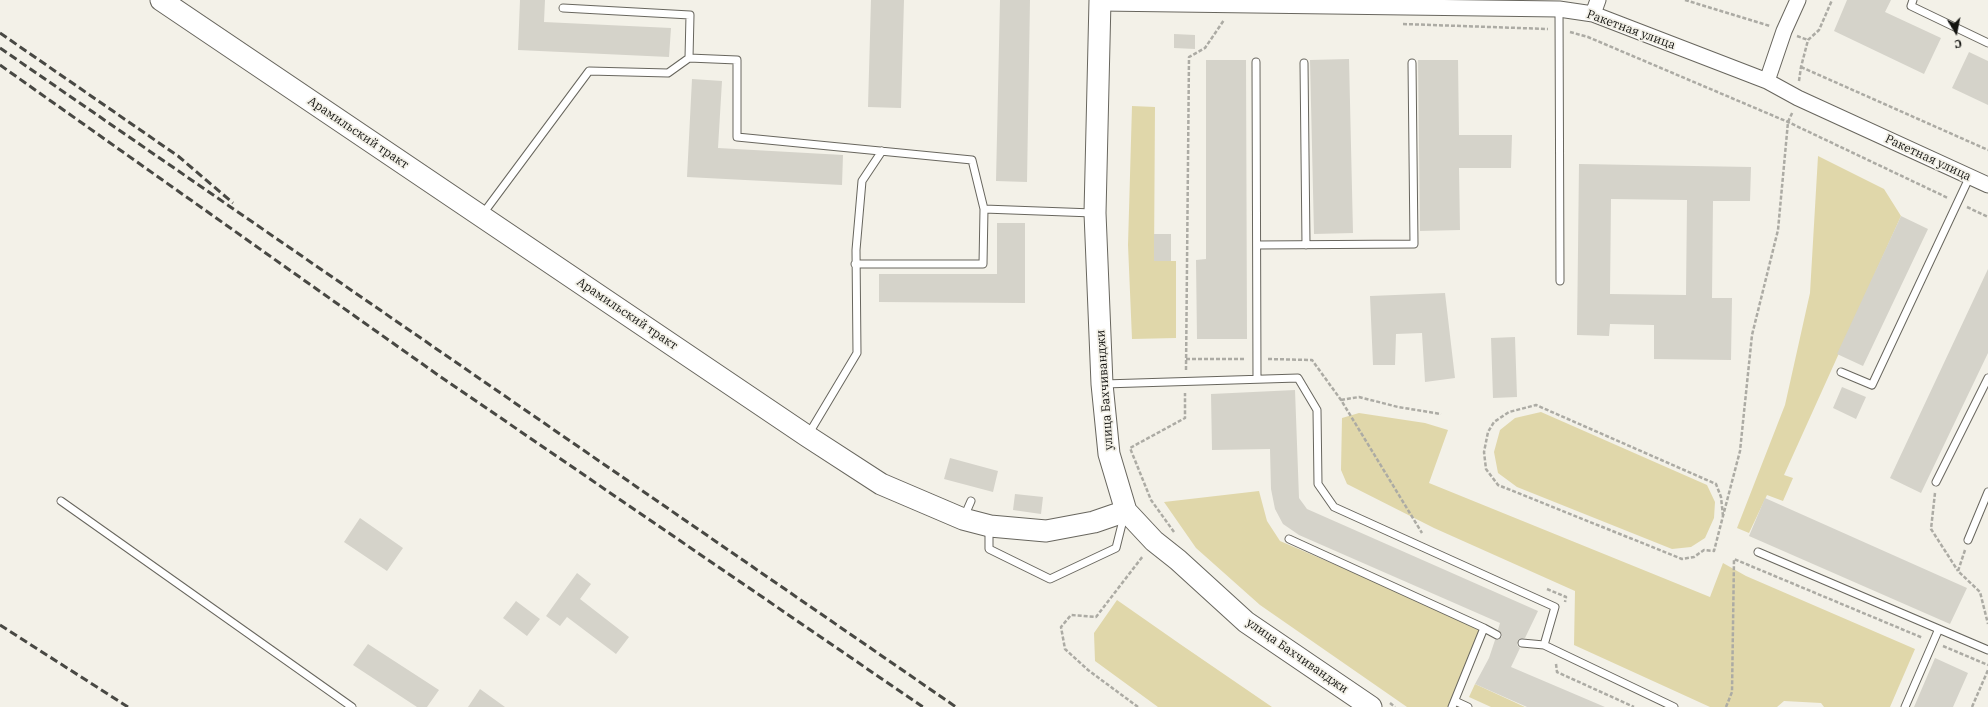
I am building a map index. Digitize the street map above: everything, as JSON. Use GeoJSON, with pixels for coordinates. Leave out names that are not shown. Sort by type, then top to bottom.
{"type":"FeatureCollection","features":[{"type":"Feature","properties":{"kind":"main road","name":"Арамильский тракт"},"geometry":{"type":"LineString","coordinates":[[161,0],[807,436],[881,484],[967,510],[990,526],[1046,531],[1094,522],[1126,511]]}},
{"type":"Feature","properties":{"kind":"main road","name":"улица Бахчиванджи"},"geometry":{"type":"LineString","coordinates":[[1100,1],[1096,213],[1102,384],[1109,454],[1126,511],[1154,541],[1178,560],[1246,622],[1380,705]]}},
{"type":"Feature","properties":{"kind":"street"},"geometry":{"type":"LineString","coordinates":[[1593,14],[1598,0]]}},
{"type":"Feature","properties":{"kind":"street"},"geometry":{"type":"LineString","coordinates":[[1767,81],[1784,31],[1798,0]]}},
{"type":"Feature","properties":{"kind":"street","name":"Ракетная улица"},"geometry":{"type":"LineString","coordinates":[[1100,1],[1559,9],[1593,14],[1767,81],[1798,98],[1988,185]]}},
{"type":"Feature","properties":{"kind":"lane"},"geometry":{"type":"LineString","coordinates":[[1913,0],[1911,6],[1988,43]]}},
{"type":"Feature","properties":{"kind":"lane"},"geometry":{"type":"LineString","coordinates":[[563,8],[690,15],[689,58]]}},
{"type":"Feature","properties":{"kind":"lane"},"geometry":{"type":"LineString","coordinates":[[1559,9],[1560,281]]}},
{"type":"Feature","properties":{"kind":"lane"},"geometry":{"type":"LineString","coordinates":[[482,216],[589,71],[668,73],[689,58],[737,60],[737,137],[972,160],[984,209],[983,264],[855,264]]}},
{"type":"Feature","properties":{"kind":"lane"},"geometry":{"type":"LineString","coordinates":[[1256,62],[1257,379]]}},
{"type":"Feature","properties":{"kind":"lane"},"geometry":{"type":"LineString","coordinates":[[1304,63],[1306,245]]}},
{"type":"Feature","properties":{"kind":"lane"},"geometry":{"type":"LineString","coordinates":[[1257,245],[1414,244],[1412,63]]}},
{"type":"Feature","properties":{"kind":"lane"},"geometry":{"type":"LineString","coordinates":[[807,436],[857,353],[855,264],[862,181],[882,151]]}},
{"type":"Feature","properties":{"kind":"lane"},"geometry":{"type":"LineString","coordinates":[[1841,372],[1872,384],[1970,176]]}},
{"type":"Feature","properties":{"kind":"lane"},"geometry":{"type":"LineString","coordinates":[[984,209],[1096,213]]}},
{"type":"Feature","properties":{"kind":"lane"},"geometry":{"type":"LineString","coordinates":[[1102,384],[1298,378],[1317,410],[1318,484],[1334,507],[1556,607],[1544,645]]}},
{"type":"Feature","properties":{"kind":"lane"},"geometry":{"type":"LineString","coordinates":[[1936,482],[1988,378]]}},
{"type":"Feature","properties":{"kind":"lane"},"geometry":{"type":"LineString","coordinates":[[1968,540],[1988,492]]}},
{"type":"Feature","properties":{"kind":"lane"},"geometry":{"type":"LineString","coordinates":[[61,501],[352,707]]}},
{"type":"Feature","properties":{"kind":"lane"},"geometry":{"type":"LineString","coordinates":[[990,526],[988,549],[1050,579],[1116,548],[1126,511]]}},
{"type":"Feature","properties":{"kind":"lane"},"geometry":{"type":"LineString","coordinates":[[1290,539],[1497,635]]}},
{"type":"Feature","properties":{"kind":"lane"},"geometry":{"type":"LineString","coordinates":[[1758,552],[1938,631],[1988,650]]}},
{"type":"Feature","properties":{"kind":"lane"},"geometry":{"type":"LineString","coordinates":[[1468,707],[1453,704],[1484,628]]}},
{"type":"Feature","properties":{"kind":"lane"},"geometry":{"type":"LineString","coordinates":[[1905,707],[1938,631]]}},
{"type":"Feature","properties":{"kind":"lane"},"geometry":{"type":"LineString","coordinates":[[1522,643],[1544,645],[1674,707]]}},
{"type":"Feature","properties":{"kind":"path"},"geometry":{"type":"LineString","coordinates":[[1686,0],[1808,40]]}},
{"type":"Feature","properties":{"kind":"path"},"geometry":{"type":"LineString","coordinates":[[1724,516],[1721,497],[1716,484],[1536,406],[1509,412],[1494,422],[1488,432],[1484,452],[1486,469],[1498,484],[1682,559],[1694,557],[1704,550],[1714,551],[1724,516],[1740,451],[1752,335],[1778,230],[1788,122],[1798,98],[1800,67],[1808,40],[1819,30],[1832,0]]}},
{"type":"Feature","properties":{"kind":"path"},"geometry":{"type":"LineString","coordinates":[[1175,533],[1151,500],[1130,448],[1185,418],[1189,57],[1205,48],[1224,19],[1232,19]]}},
{"type":"Feature","properties":{"kind":"path"},"geometry":{"type":"LineString","coordinates":[[1400,24],[1559,29],[1588,37],[1788,122],[1988,217]]}},
{"type":"Feature","properties":{"kind":"path"},"geometry":{"type":"LineString","coordinates":[[1800,67],[1988,150]]}},
{"type":"Feature","properties":{"kind":"path"},"geometry":{"type":"LineString","coordinates":[[1186,359],[1312,360],[1341,400],[1424,536]]}},
{"type":"Feature","properties":{"kind":"path"},"geometry":{"type":"LineString","coordinates":[[1341,400],[1359,397],[1398,407],[1441,414]]}},
{"type":"Feature","properties":{"kind":"path"},"geometry":{"type":"LineString","coordinates":[[1936,482],[1931,529],[1958,571],[1980,592],[1988,624]]}},
{"type":"Feature","properties":{"kind":"path"},"geometry":{"type":"LineString","coordinates":[[1138,707],[1088,670],[1065,649],[1061,627],[1072,615],[1096,617],[1154,541],[1166,520]]}},
{"type":"Feature","properties":{"kind":"path"},"geometry":{"type":"LineString","coordinates":[[1958,571],[1968,540]]}},
{"type":"Feature","properties":{"kind":"path"},"geometry":{"type":"LineString","coordinates":[[1726,707],[1732,692],[1734,559],[1988,665]]}},
{"type":"Feature","properties":{"kind":"path"},"geometry":{"type":"LineString","coordinates":[[1545,588],[1566,597],[1565,605]]}},
{"type":"Feature","properties":{"kind":"path"},"geometry":{"type":"LineString","coordinates":[[1554,650],[1557,672],[1634,707]]}},
{"type":"Feature","properties":{"kind":"path"},"geometry":{"type":"LineString","coordinates":[[1972,707],[1988,670]]}},
{"type":"Feature","properties":{"kind":"path"},"geometry":{"type":"LineString","coordinates":[[1380,705],[1395,707]]}},
{"type":"Feature","properties":{"kind":"shaded area"},"geometry":{"type":"Polygon","coordinates":[[[1132,106],[1155,107],[1154,261],[1176,261],[1176,338],[1132,339],[1128,245],[1132,106]]]}},
{"type":"Feature","properties":{"kind":"shaded area"},"geometry":{"type":"Polygon","coordinates":[[[1818,156],[1884,189],[1901,216],[1784,475],[1793,478],[1783,501],[1767,495],[1749,533],[1737,528],[1785,405],[1810,293],[1818,156]]]}},
{"type":"Feature","properties":{"kind":"shaded area"},"geometry":{"type":"Polygon","coordinates":[[[1541,412],[1707,485],[1715,502],[1714,518],[1705,538],[1691,547],[1672,549],[1517,487],[1498,473],[1494,452],[1500,430],[1515,418],[1541,412]]]}},
{"type":"Feature","properties":{"kind":"shaded area"},"geometry":{"type":"Polygon","coordinates":[[[1359,413],[1425,423],[1448,430],[1429,483],[1710,597],[1723,563],[1746,576],[1915,649],[1890,707],[1824,707],[1821,703],[1784,701],[1777,707],[1710,707],[1574,645],[1575,591],[1434,528],[1347,484],[1341,470],[1342,418],[1359,413]]]}},
{"type":"Feature","properties":{"kind":"shaded area"},"geometry":{"type":"Polygon","coordinates":[[[1259,491],[1267,521],[1280,541],[1483,628],[1451,707],[1407,707],[1260,605],[1196,548],[1164,502],[1259,491]]]}},
{"type":"Feature","properties":{"kind":"shaded area"},"geometry":{"type":"Polygon","coordinates":[[[1117,600],[1272,707],[1158,707],[1095,661],[1094,633],[1117,600]]]}},
{"type":"Feature","properties":{"kind":"shaded area"},"geometry":{"type":"Polygon","coordinates":[[[1475,684],[1525,707],[1491,707],[1469,697],[1475,684]]]}},
{"type":"Feature","properties":{"kind":"building"},"geometry":{"type":"Polygon","coordinates":[[[520,0],[545,0],[544,22],[671,28],[669,57],[518,50],[520,0]]]}},
{"type":"Feature","properties":{"kind":"building"},"geometry":{"type":"Polygon","coordinates":[[[871,0],[904,0],[901,108],[868,107],[871,0]]]}},
{"type":"Feature","properties":{"kind":"building"},"geometry":{"type":"Polygon","coordinates":[[[1000,0],[1030,0],[1027,182],[996,181],[1000,0]]]}},
{"type":"Feature","properties":{"kind":"building"},"geometry":{"type":"Polygon","coordinates":[[[1847,0],[1891,0],[1885,12],[1941,38],[1924,74],[1834,31],[1847,0]]]}},
{"type":"Feature","properties":{"kind":"building"},"geometry":{"type":"Polygon","coordinates":[[[1174,34],[1195,35],[1195,49],[1174,48],[1174,34]]]}},
{"type":"Feature","properties":{"kind":"building"},"geometry":{"type":"Polygon","coordinates":[[[1969,52],[1988,61],[1988,105],[1952,88],[1969,52]]]}},
{"type":"Feature","properties":{"kind":"building"},"geometry":{"type":"Polygon","coordinates":[[[1349,59],[1353,233],[1314,234],[1310,60],[1349,59]]]}},
{"type":"Feature","properties":{"kind":"building"},"geometry":{"type":"Polygon","coordinates":[[[1206,60],[1246,60],[1247,339],[1197,339],[1196,260],[1206,259],[1206,60]]]}},
{"type":"Feature","properties":{"kind":"building"},"geometry":{"type":"Polygon","coordinates":[[[1418,60],[1458,60],[1459,135],[1512,135],[1511,168],[1459,168],[1460,230],[1420,231],[1418,60]]]}},
{"type":"Feature","properties":{"kind":"building"},"geometry":{"type":"Polygon","coordinates":[[[692,79],[722,81],[718,148],[843,155],[842,185],[687,177],[692,79]]]}},
{"type":"Feature","properties":{"kind":"building"},"geometry":{"type":"Polygon","coordinates":[[[1579,164],[1751,167],[1750,201],[1713,201],[1712,298],[1732,298],[1731,360],[1654,359],[1654,325],[1610,324],[1609,336],[1577,335],[1579,164]],[[1611,199],[1610,294],[1686,295],[1687,200],[1611,199]]]}},
{"type":"Feature","properties":{"kind":"building"},"geometry":{"type":"Polygon","coordinates":[[[1901,216],[1928,229],[1863,366],[1837,354],[1901,216]]]}},
{"type":"Feature","properties":{"kind":"building"},"geometry":{"type":"Polygon","coordinates":[[[997,223],[1025,223],[1025,303],[879,302],[879,274],[997,274],[997,223]]]}},
{"type":"Feature","properties":{"kind":"building"},"geometry":{"type":"Polygon","coordinates":[[[1154,234],[1171,234],[1171,261],[1154,261],[1154,234]]]}},
{"type":"Feature","properties":{"kind":"building"},"geometry":{"type":"Polygon","coordinates":[[[1988,269],[1988,353],[1921,493],[1890,478],[1988,269]]]}},
{"type":"Feature","properties":{"kind":"building"},"geometry":{"type":"Polygon","coordinates":[[[1445,293],[1455,378],[1425,382],[1422,333],[1396,334],[1395,365],[1373,365],[1370,296],[1445,293]]]}},
{"type":"Feature","properties":{"kind":"building"},"geometry":{"type":"Polygon","coordinates":[[[1515,337],[1517,397],[1493,398],[1491,338],[1515,337]]]}},
{"type":"Feature","properties":{"kind":"building"},"geometry":{"type":"Polygon","coordinates":[[[1842,387],[1866,397],[1856,419],[1833,408],[1842,387]]]}},
{"type":"Feature","properties":{"kind":"building"},"geometry":{"type":"Polygon","coordinates":[[[1295,390],[1299,498],[1307,509],[1538,611],[1525,638],[1518,640],[1517,645],[1520,648],[1511,667],[1605,707],[1527,707],[1475,684],[1489,658],[1495,640],[1502,637],[1498,630],[1500,623],[1299,535],[1283,524],[1275,509],[1271,489],[1270,449],[1212,450],[1211,394],[1295,390]]]}},
{"type":"Feature","properties":{"kind":"building"},"geometry":{"type":"Polygon","coordinates":[[[950,458],[998,471],[993,492],[944,479],[950,458]]]}},
{"type":"Feature","properties":{"kind":"building"},"geometry":{"type":"Polygon","coordinates":[[[1015,494],[1043,497],[1041,514],[1013,510],[1015,494]]]}},
{"type":"Feature","properties":{"kind":"building"},"geometry":{"type":"Polygon","coordinates":[[[1765,498],[1967,588],[1950,624],[1749,536],[1765,498]]]}},
{"type":"Feature","properties":{"kind":"building"},"geometry":{"type":"Polygon","coordinates":[[[360,518],[403,548],[387,571],[344,542],[360,518]]]}},
{"type":"Feature","properties":{"kind":"building"},"geometry":{"type":"Polygon","coordinates":[[[577,573],[591,584],[580,599],[629,637],[616,654],[567,617],[560,626],[546,616],[577,573]]]}},
{"type":"Feature","properties":{"kind":"building"},"geometry":{"type":"Polygon","coordinates":[[[516,601],[540,619],[527,636],[503,618],[516,601]]]}},
{"type":"Feature","properties":{"kind":"building"},"geometry":{"type":"Polygon","coordinates":[[[368,644],[439,690],[427,707],[417,707],[353,665],[368,644]]]}},
{"type":"Feature","properties":{"kind":"building"},"geometry":{"type":"Polygon","coordinates":[[[1935,658],[1968,673],[1953,707],[1914,707],[1935,658]]]}},
{"type":"Feature","properties":{"kind":"building"},"geometry":{"type":"Polygon","coordinates":[[[480,689],[505,707],[468,707],[480,689]]]}},
{"type":"Feature","properties":{"kind":"railway"},"geometry":{"type":"LineString","coordinates":[[0,33],[178,156],[233,203]]}},
{"type":"Feature","properties":{"kind":"railway"},"geometry":{"type":"LineString","coordinates":[[0,48],[956,707]]}},
{"type":"Feature","properties":{"kind":"railway"},"geometry":{"type":"LineString","coordinates":[[0,65],[438,375],[923,707]]}},
{"type":"Feature","properties":{"kind":"railway"},"geometry":{"type":"LineString","coordinates":[[0,625],[128,707]]}}]}
